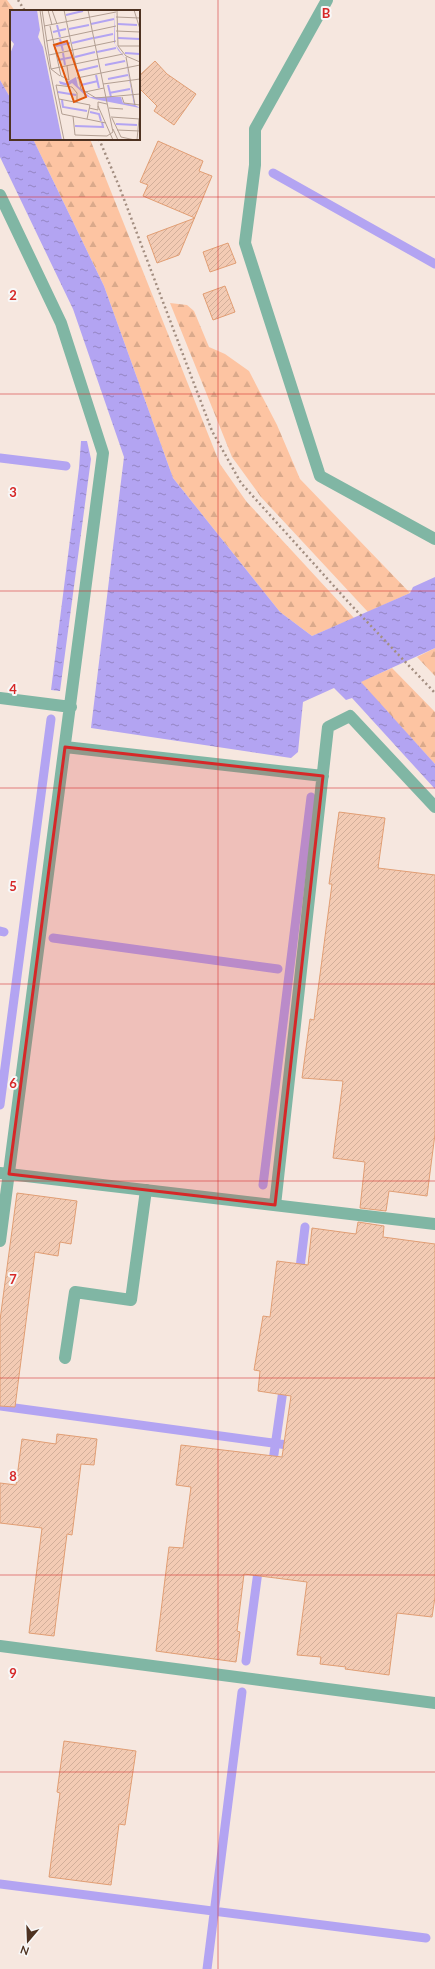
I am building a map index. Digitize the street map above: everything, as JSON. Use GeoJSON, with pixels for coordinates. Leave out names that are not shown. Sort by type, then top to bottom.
{"type":"FeatureCollection","features":[{"type":"Feature","properties":{"kind":"street"},"geometry":{"type":"LineString","coordinates":[[327,0],[254,129],[255,166],[245,243],[320,476],[435,538]]}},
{"type":"Feature","properties":{"kind":"street"},"geometry":{"type":"LineString","coordinates":[[0,195],[61,323],[103,453],[71,707],[4,1173],[0,1241]]}},
{"type":"Feature","properties":{"kind":"street"},"geometry":{"type":"LineString","coordinates":[[0,698],[71,707]]}},
{"type":"Feature","properties":{"kind":"street"},"geometry":{"type":"LineString","coordinates":[[275,1205],[328,727],[350,716],[435,807]]}},
{"type":"Feature","properties":{"kind":"street"},"geometry":{"type":"LineString","coordinates":[[65,747],[323,776]]}},
{"type":"Feature","properties":{"kind":"street"},"geometry":{"type":"LineString","coordinates":[[4,1173],[435,1224]]}},
{"type":"Feature","properties":{"kind":"street"},"geometry":{"type":"LineString","coordinates":[[65,1358],[75,1292],[131,1300],[146,1190]]}},
{"type":"Feature","properties":{"kind":"street"},"geometry":{"type":"LineString","coordinates":[[0,1646],[435,1703]]}},
{"type":"Feature","properties":{"kind":"path"},"geometry":{"type":"LineString","coordinates":[[18,0],[24,10]]}},
{"type":"Feature","properties":{"kind":"path"},"geometry":{"type":"LineString","coordinates":[[99,140],[119,186],[212,431],[241,483],[357,611],[435,693]]}},
{"type":"Feature","properties":{"kind":"highlighted area"},"geometry":{"type":"Polygon","coordinates":[[[65,747],[323,776],[275,1205],[9,1174],[65,747]]]}},
{"type":"Feature","properties":{"kind":"green space"},"geometry":{"type":"Polygon","coordinates":[[[0,0],[7,0],[14,10],[10,10],[10,97],[0,80],[0,0]]]}},
{"type":"Feature","properties":{"kind":"green space"},"geometry":{"type":"Polygon","coordinates":[[[33,140],[90,140],[220,464],[246,501],[354,618],[312,636],[280,612],[173,478],[104,286],[33,140]]]}},
{"type":"Feature","properties":{"kind":"green space"},"geometry":{"type":"Polygon","coordinates":[[[170,303],[187,305],[194,311],[209,347],[225,354],[249,371],[277,425],[300,479],[410,593],[368,612],[261,497],[232,457],[170,303]]]}},
{"type":"Feature","properties":{"kind":"green space"},"geometry":{"type":"Polygon","coordinates":[[[435,648],[435,676],[417,657],[435,648]]]}},
{"type":"Feature","properties":{"kind":"green space"},"geometry":{"type":"Polygon","coordinates":[[[392,668],[435,712],[435,764],[360,682],[392,668]]]}},
{"type":"Feature","properties":{"kind":"water"},"geometry":{"type":"Polygon","coordinates":[[[0,80],[10,97],[10,140],[33,140],[104,286],[173,478],[280,612],[312,636],[410,593],[413,587],[435,577],[435,648],[361,682],[435,764],[435,789],[352,698],[346,700],[334,688],[303,702],[298,752],[291,758],[91,728],[124,457],[73,309],[0,157],[0,80]]]}},
{"type":"Feature","properties":{"kind":"water"},"geometry":{"type":"Polygon","coordinates":[[[81,441],[87,441],[91,459],[60,691],[51,690],[79,468],[81,441]]]}},
{"type":"Feature","properties":{"kind":"building"},"geometry":{"type":"Polygon","coordinates":[[[155,61],[167,74],[196,94],[174,125],[154,111],[157,106],[140,89],[140,75],[155,61]]]}},
{"type":"Feature","properties":{"kind":"building"},"geometry":{"type":"Polygon","coordinates":[[[158,141],[203,161],[199,171],[212,176],[195,218],[143,196],[148,185],[140,182],[158,141]]]}},
{"type":"Feature","properties":{"kind":"building"},"geometry":{"type":"Polygon","coordinates":[[[194,218],[179,255],[157,263],[147,236],[194,218]]]}},
{"type":"Feature","properties":{"kind":"building"},"geometry":{"type":"Polygon","coordinates":[[[228,243],[236,263],[210,272],[203,252],[228,243]]]}},
{"type":"Feature","properties":{"kind":"building"},"geometry":{"type":"Polygon","coordinates":[[[225,286],[235,312],[213,320],[203,294],[225,286]]]}},
{"type":"Feature","properties":{"kind":"building"},"geometry":{"type":"Polygon","coordinates":[[[339,812],[385,818],[378,868],[435,875],[435,1134],[427,1196],[389,1191],[386,1211],[360,1208],[365,1162],[333,1158],[343,1081],[302,1078],[310,1019],[314,1020],[332,884],[329,884],[339,812]]]}},
{"type":"Feature","properties":{"kind":"building"},"geometry":{"type":"Polygon","coordinates":[[[17,1193],[77,1201],[71,1244],[60,1242],[58,1256],[35,1252],[15,1407],[0,1406],[0,1320],[17,1193]]]}},
{"type":"Feature","properties":{"kind":"building"},"geometry":{"type":"Polygon","coordinates":[[[358,1222],[384,1226],[383,1237],[435,1244],[435,1597],[432,1617],[397,1613],[389,1675],[320,1664],[321,1657],[297,1655],[307,1582],[244,1574],[237,1631],[240,1632],[236,1662],[156,1651],[169,1547],[183,1548],[191,1487],[176,1485],[181,1445],[282,1457],[291,1396],[258,1391],[260,1371],[254,1370],[263,1316],[270,1317],[277,1261],[308,1265],[312,1228],[356,1234],[358,1222]]]}},
{"type":"Feature","properties":{"kind":"building"},"geometry":{"type":"Polygon","coordinates":[[[57,1434],[97,1439],[94,1465],[81,1464],[72,1535],[67,1534],[54,1636],[29,1633],[42,1528],[0,1523],[0,1483],[16,1485],[22,1439],[56,1444],[57,1434]]]}},
{"type":"Feature","properties":{"kind":"building"},"geometry":{"type":"Polygon","coordinates":[[[64,1741],[136,1751],[125,1825],[119,1824],[111,1885],[49,1877],[60,1793],[57,1792],[64,1741]]]}},
{"type":"Feature","properties":{"kind":"waterway"},"geometry":{"type":"LineString","coordinates":[[273,173],[435,264]]}},
{"type":"Feature","properties":{"kind":"waterway"},"geometry":{"type":"LineString","coordinates":[[0,458],[66,466]]}},
{"type":"Feature","properties":{"kind":"waterway"},"geometry":{"type":"LineString","coordinates":[[0,1105],[51,719]]}},
{"type":"Feature","properties":{"kind":"waterway"},"geometry":{"type":"LineString","coordinates":[[263,1185],[311,797]]}},
{"type":"Feature","properties":{"kind":"waterway"},"geometry":{"type":"LineString","coordinates":[[0,931],[4,932]]}},
{"type":"Feature","properties":{"kind":"waterway"},"geometry":{"type":"LineString","coordinates":[[53,938],[278,969]]}},
{"type":"Feature","properties":{"kind":"waterway"},"geometry":{"type":"LineString","coordinates":[[299,1276],[305,1227]]}},
{"type":"Feature","properties":{"kind":"waterway"},"geometry":{"type":"LineString","coordinates":[[272,1468],[284,1383]]}},
{"type":"Feature","properties":{"kind":"waterway"},"geometry":{"type":"LineString","coordinates":[[0,1406],[295,1446]]}},
{"type":"Feature","properties":{"kind":"waterway"},"geometry":{"type":"LineString","coordinates":[[246,1661],[259,1564]]}},
{"type":"Feature","properties":{"kind":"waterway"},"geometry":{"type":"LineString","coordinates":[[207,1969],[242,1692]]}},
{"type":"Feature","properties":{"kind":"waterway"},"geometry":{"type":"LineString","coordinates":[[0,1884],[426,1938]]}}]}
